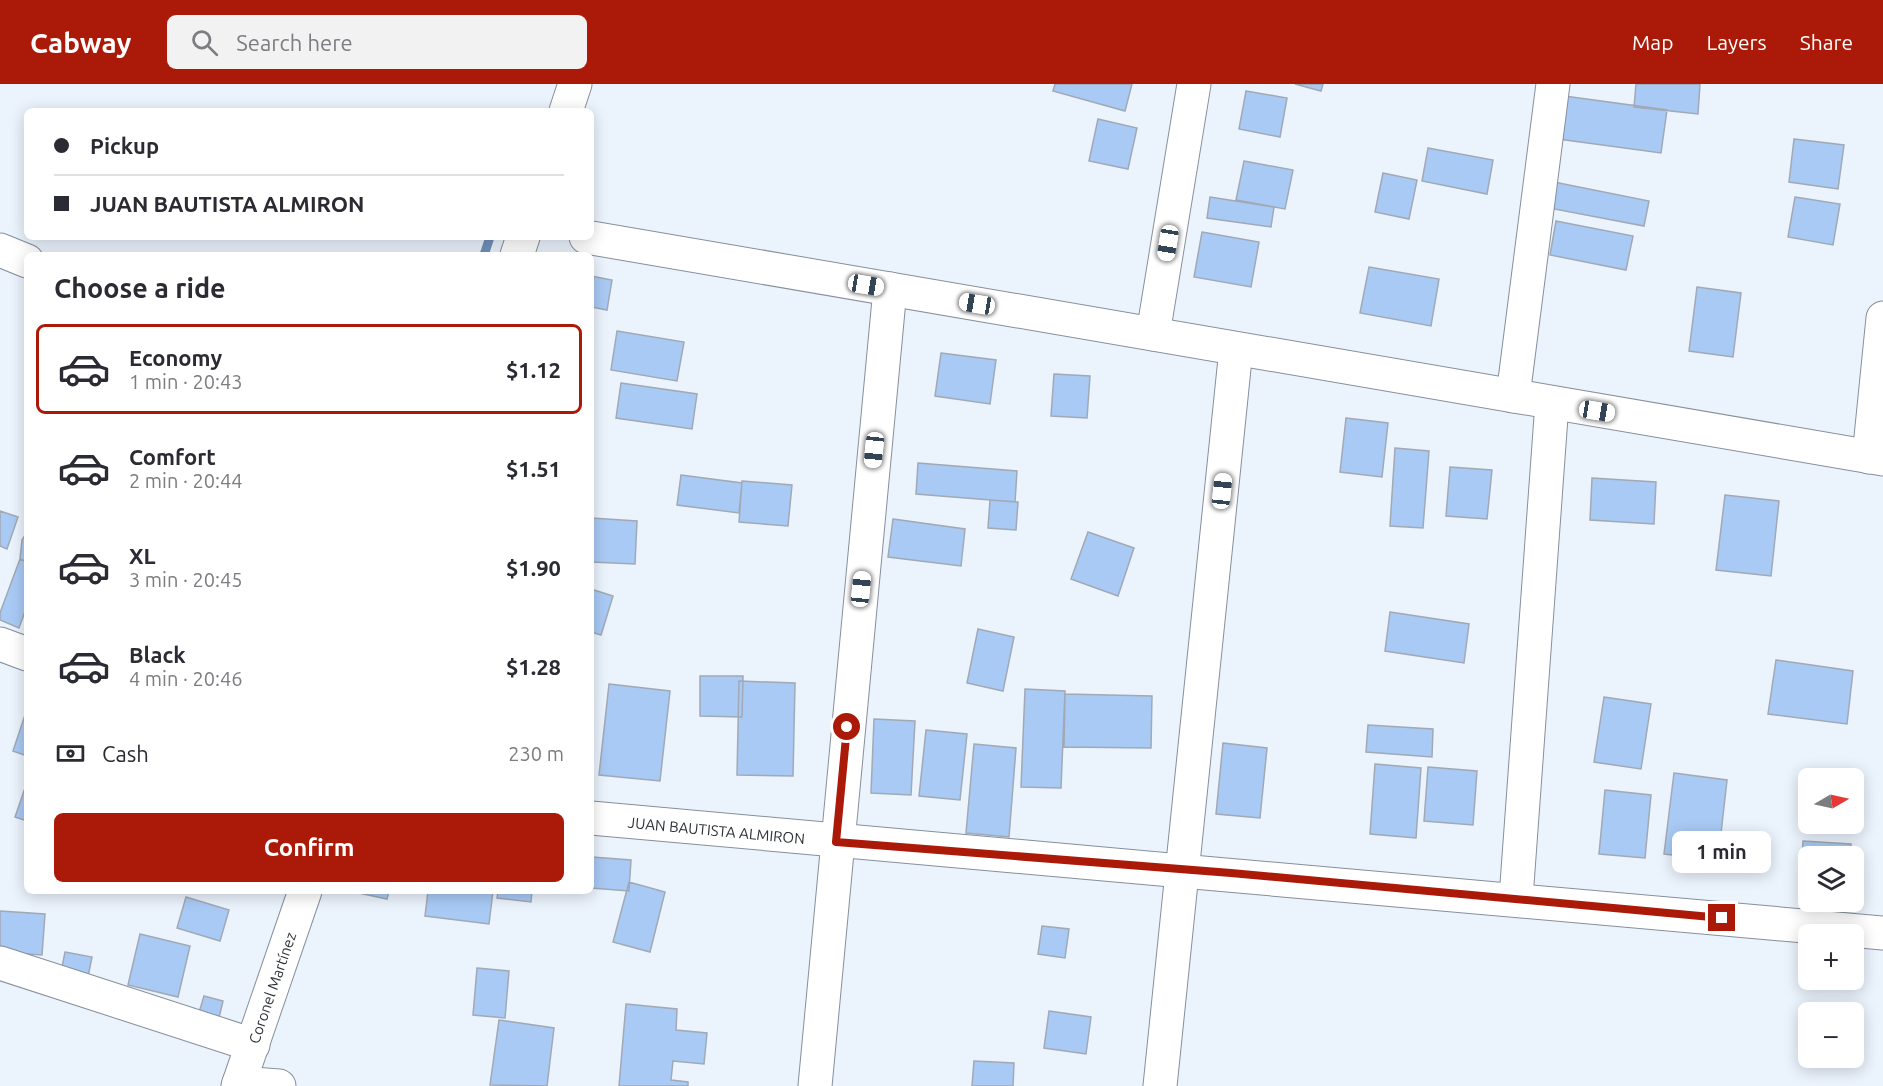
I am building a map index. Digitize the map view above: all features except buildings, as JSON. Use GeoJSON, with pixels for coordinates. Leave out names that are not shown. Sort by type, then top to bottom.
{"type":"FeatureCollection","features":[{"type":"Feature","properties":{"kind":"street"},"geometry":{"type":"LineString","coordinates":[[567,108],[575,84]]}},
{"type":"Feature","properties":{"kind":"street"},"geometry":{"type":"LineString","coordinates":[[1153,334],[1194,84]]}},
{"type":"Feature","properties":{"kind":"street"},"geometry":{"type":"LineString","coordinates":[[1514,396],[1553,84]]}},
{"type":"Feature","properties":{"kind":"street"},"geometry":{"type":"LineString","coordinates":[[594,238],[1876,458],[1883,318]]}},
{"type":"Feature","properties":{"kind":"street"},"geometry":{"type":"LineString","coordinates":[[0,250],[24,260]]}},
{"type":"Feature","properties":{"kind":"street"},"geometry":{"type":"LineString","coordinates":[[815,1086],[836,842],[890,289]]}},
{"type":"Feature","properties":{"kind":"street"},"geometry":{"type":"LineString","coordinates":[[1160,1086],[1236,349]]}},
{"type":"Feature","properties":{"kind":"street"},"geometry":{"type":"LineString","coordinates":[[1516,898],[1552,403]]}},
{"type":"Feature","properties":{"kind":"street"},"geometry":{"type":"LineString","coordinates":[[0,644],[24,653]]}},
{"type":"Feature","properties":{"kind":"street","name":"JUAN BAUTISTA ALMIRON"},"geometry":{"type":"LineString","coordinates":[[594,818],[836,842],[1516,898],[1883,933]]}},
{"type":"Feature","properties":{"kind":"street","name":"Coronel Martínez"},"geometry":{"type":"LineString","coordinates":[[239,1084],[304,894]]}},
{"type":"Feature","properties":{"kind":"street"},"geometry":{"type":"LineString","coordinates":[[0,963],[253,1045]]}},
{"type":"Feature","properties":{"kind":"street"},"geometry":{"type":"LineString","coordinates":[[239,1084],[279,1086]]}},
{"type":"Feature","properties":{"kind":"waterway"},"geometry":{"type":"LineString","coordinates":[[485,252],[489,240]]}},
{"type":"Feature","properties":{"kind":"route"},"geometry":{"type":"LineString","coordinates":[[847,727],[836,842],[1231,873],[1722,918]]}}]}
